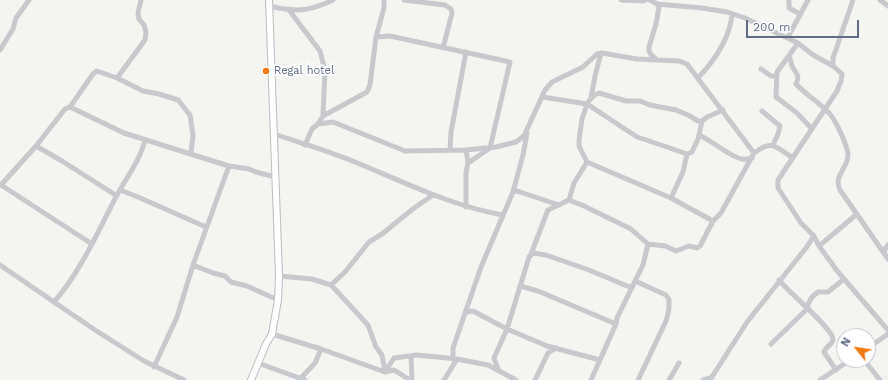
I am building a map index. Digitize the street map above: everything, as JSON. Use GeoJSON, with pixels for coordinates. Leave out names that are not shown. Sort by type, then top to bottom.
{"type":"FeatureCollection","features":[{"type":"Feature","properties":{"kind":"main road"},"geometry":{"type":"LineString","coordinates":[[252,380],[266,344],[272,334],[278,300],[279,276],[269,3]]}},
{"type":"Feature","properties":{"kind":"street"},"geometry":{"type":"LineString","coordinates":[[0,50],[13,29],[16,18],[29,0]]}},
{"type":"Feature","properties":{"kind":"street"},"geometry":{"type":"LineString","coordinates":[[117,78],[145,40],[146,32],[138,13],[141,0]]}},
{"type":"Feature","properties":{"kind":"street"},"geometry":{"type":"LineString","coordinates":[[269,3],[289,10],[300,11],[316,8],[333,0]]}},
{"type":"Feature","properties":{"kind":"street"},"geometry":{"type":"LineString","coordinates":[[305,145],[312,128],[318,124],[323,116],[367,92],[370,85],[376,37],[384,8],[384,0]]}},
{"type":"Feature","properties":{"kind":"street"},"geometry":{"type":"LineString","coordinates":[[404,0],[424,1],[451,9],[452,13],[443,48]]}},
{"type":"Feature","properties":{"kind":"street"},"geometry":{"type":"LineString","coordinates":[[621,0],[646,0]]}},
{"type":"Feature","properties":{"kind":"street"},"geometry":{"type":"LineString","coordinates":[[650,0],[658,4],[702,8],[732,14],[788,37],[813,55],[833,66],[842,74],[837,91],[778,180],[778,188],[801,223],[814,236],[819,246],[844,279],[888,327]]}},
{"type":"Feature","properties":{"kind":"street"},"geometry":{"type":"LineString","coordinates":[[789,0],[789,8],[800,14]]}},
{"type":"Feature","properties":{"kind":"street"},"geometry":{"type":"LineString","coordinates":[[788,37],[808,0]]}},
{"type":"Feature","properties":{"kind":"street"},"geometry":{"type":"LineString","coordinates":[[833,66],[833,58],[853,0]]}},
{"type":"Feature","properties":{"kind":"street"},"geometry":{"type":"LineString","coordinates":[[880,0],[888,6]]}},
{"type":"Feature","properties":{"kind":"street"},"geometry":{"type":"LineString","coordinates":[[656,59],[651,56],[649,51],[659,7],[658,4]]}},
{"type":"Feature","properties":{"kind":"street"},"geometry":{"type":"LineString","coordinates":[[289,10],[320,51],[325,70],[323,116]]}},
{"type":"Feature","properties":{"kind":"street"},"geometry":{"type":"LineString","coordinates":[[698,78],[710,65],[722,44],[732,23],[732,14]]}},
{"type":"Feature","properties":{"kind":"street"},"geometry":{"type":"LineString","coordinates":[[376,37],[390,36],[510,62],[490,148],[468,163]]}},
{"type":"Feature","properties":{"kind":"street"},"geometry":{"type":"LineString","coordinates":[[798,43],[778,72],[776,97],[797,113],[812,129]]}},
{"type":"Feature","properties":{"kind":"street"},"geometry":{"type":"LineString","coordinates":[[450,150],[451,132],[466,52]]}},
{"type":"Feature","properties":{"kind":"street"},"geometry":{"type":"LineString","coordinates":[[601,53],[591,98],[587,104],[582,119],[579,140],[579,146],[587,162],[671,198],[713,221]]}},
{"type":"Feature","properties":{"kind":"street"},"geometry":{"type":"LineString","coordinates":[[444,380],[455,359],[453,348],[481,267],[513,192],[523,155],[527,132],[545,90],[552,82],[583,67],[597,54],[601,53],[637,59],[656,59],[684,62],[691,68],[753,155]]}},
{"type":"Feature","properties":{"kind":"street"},"geometry":{"type":"LineString","coordinates":[[789,56],[792,68],[797,73],[798,79],[796,84],[830,114],[847,149],[847,158],[837,184],[888,259]]}},
{"type":"Feature","properties":{"kind":"street"},"geometry":{"type":"LineString","coordinates":[[761,69],[771,76],[777,76]]}},
{"type":"Feature","properties":{"kind":"street"},"geometry":{"type":"LineString","coordinates":[[92,244],[0,186],[36,146],[65,109],[70,107],[93,74],[97,71],[117,78],[143,91],[178,100],[190,115],[193,135],[191,154]]}},
{"type":"Feature","properties":{"kind":"street"},"geometry":{"type":"LineString","coordinates":[[591,98],[599,93],[626,101],[640,101],[650,105],[676,110],[698,121],[702,121]]}},
{"type":"Feature","properties":{"kind":"street"},"geometry":{"type":"LineString","coordinates":[[543,97],[587,104],[637,137],[687,154],[692,152],[699,136],[702,121],[707,116],[722,110]]}},
{"type":"Feature","properties":{"kind":"street"},"geometry":{"type":"LineString","coordinates":[[70,107],[111,128],[145,140],[229,166],[249,169],[275,177]]}},
{"type":"Feature","properties":{"kind":"street"},"geometry":{"type":"LineString","coordinates":[[762,111],[780,126],[773,145]]}},
{"type":"Feature","properties":{"kind":"street"},"geometry":{"type":"LineString","coordinates":[[318,124],[333,122],[405,151],[490,148],[516,142],[527,132]]}},
{"type":"Feature","properties":{"kind":"street"},"geometry":{"type":"LineString","coordinates":[[274,134],[356,162],[433,195],[488,213],[503,215]]}},
{"type":"Feature","properties":{"kind":"street"},"geometry":{"type":"LineString","coordinates":[[699,136],[719,146],[735,157],[742,159],[753,155],[764,146],[773,145],[793,158]]}},
{"type":"Feature","properties":{"kind":"street"},"geometry":{"type":"LineString","coordinates":[[54,302],[66,288],[92,244],[116,196],[142,152],[145,140]]}},
{"type":"Feature","properties":{"kind":"street"},"geometry":{"type":"LineString","coordinates":[[36,146],[116,196]]}},
{"type":"Feature","properties":{"kind":"street"},"geometry":{"type":"LineString","coordinates":[[466,150],[468,163],[466,172],[466,206]]}},
{"type":"Feature","properties":{"kind":"street"},"geometry":{"type":"LineString","coordinates":[[671,198],[683,172],[687,154]]}},
{"type":"Feature","properties":{"kind":"street"},"geometry":{"type":"LineString","coordinates":[[569,200],[631,229],[648,244],[665,246],[676,251],[689,246],[697,248],[700,246],[713,221],[721,213],[753,155]]}},
{"type":"Feature","properties":{"kind":"street"},"geometry":{"type":"LineString","coordinates":[[548,210],[569,200],[574,183],[587,162]]}},
{"type":"Feature","properties":{"kind":"street"},"geometry":{"type":"LineString","coordinates":[[154,367],[177,317],[206,227],[229,166]]}},
{"type":"Feature","properties":{"kind":"street"},"geometry":{"type":"LineString","coordinates":[[120,190],[206,227]]}},
{"type":"Feature","properties":{"kind":"street"},"geometry":{"type":"LineString","coordinates":[[513,192],[520,192],[559,205]]}},
{"type":"Feature","properties":{"kind":"street"},"geometry":{"type":"LineString","coordinates":[[331,285],[345,272],[369,242],[382,234],[433,195]]}},
{"type":"Feature","properties":{"kind":"street"},"geometry":{"type":"LineString","coordinates":[[488,365],[494,358],[507,329],[531,254],[548,210],[545,201]]}},
{"type":"Feature","properties":{"kind":"street"},"geometry":{"type":"LineString","coordinates":[[819,246],[857,214]]}},
{"type":"Feature","properties":{"kind":"street"},"geometry":{"type":"LineString","coordinates":[[703,380],[710,379],[747,322],[814,236]]}},
{"type":"Feature","properties":{"kind":"street"},"geometry":{"type":"LineString","coordinates":[[591,380],[616,324],[617,318],[644,265],[648,244]]}},
{"type":"Feature","properties":{"kind":"street"},"geometry":{"type":"LineString","coordinates":[[884,251],[888,245]]}},
{"type":"Feature","properties":{"kind":"street"},"geometry":{"type":"LineString","coordinates":[[531,254],[536,253],[575,265],[632,288]]}},
{"type":"Feature","properties":{"kind":"street"},"geometry":{"type":"LineString","coordinates":[[0,265],[95,330],[154,367],[184,380]]}},
{"type":"Feature","properties":{"kind":"street"},"geometry":{"type":"LineString","coordinates":[[193,265],[213,274],[225,276],[231,282],[247,286],[278,300]]}},
{"type":"Feature","properties":{"kind":"street"},"geometry":{"type":"LineString","coordinates":[[279,276],[312,279],[331,285],[368,325],[376,347],[382,355],[385,372]]}},
{"type":"Feature","properties":{"kind":"street"},"geometry":{"type":"LineString","coordinates":[[772,344],[808,307],[812,297],[818,292],[828,292],[844,279]]}},
{"type":"Feature","properties":{"kind":"street"},"geometry":{"type":"LineString","coordinates":[[779,280],[808,307],[833,338],[832,342],[824,352],[836,370]]}},
{"type":"Feature","properties":{"kind":"street"},"geometry":{"type":"LineString","coordinates":[[635,281],[666,294],[670,300],[666,321],[638,380]]}},
{"type":"Feature","properties":{"kind":"street"},"geometry":{"type":"LineString","coordinates":[[520,286],[538,291],[616,324]]}},
{"type":"Feature","properties":{"kind":"street"},"geometry":{"type":"LineString","coordinates":[[465,313],[471,311],[475,312],[507,329],[547,346],[600,360]]}},
{"type":"Feature","properties":{"kind":"street"},"geometry":{"type":"LineString","coordinates":[[272,334],[321,349],[385,372],[394,370],[411,380]]}},
{"type":"Feature","properties":{"kind":"street"},"geometry":{"type":"LineString","coordinates":[[876,342],[888,334]]}},
{"type":"Feature","properties":{"kind":"street"},"geometry":{"type":"LineString","coordinates":[[547,346],[548,353]]}},
{"type":"Feature","properties":{"kind":"street"},"geometry":{"type":"LineString","coordinates":[[535,380],[548,353],[556,348]]}},
{"type":"Feature","properties":{"kind":"street"},"geometry":{"type":"LineString","coordinates":[[258,364],[303,379],[315,363],[321,349]]}},
{"type":"Feature","properties":{"kind":"street"},"geometry":{"type":"LineString","coordinates":[[385,372],[394,358],[417,355],[455,359],[488,365],[516,380]]}},
{"type":"Feature","properties":{"kind":"street"},"geometry":{"type":"LineString","coordinates":[[411,356],[411,380]]}},
{"type":"Feature","properties":{"kind":"street"},"geometry":{"type":"LineString","coordinates":[[494,358],[498,370]]}},
{"type":"Feature","properties":{"kind":"street"},"geometry":{"type":"LineString","coordinates":[[669,380],[679,363]]}},
{"type":"Feature","properties":{"kind":"street"},"geometry":{"type":"LineString","coordinates":[[820,380],[828,378],[839,368]]}},
{"type":"Feature","properties":{"kind":"street"},"geometry":{"type":"LineString","coordinates":[[870,368],[880,380]]}},
{"type":"Feature","properties":{"kind":"place","name":"Regal hotel"},"geometry":{"type":"Point","coordinates":[266,71]}}]}
